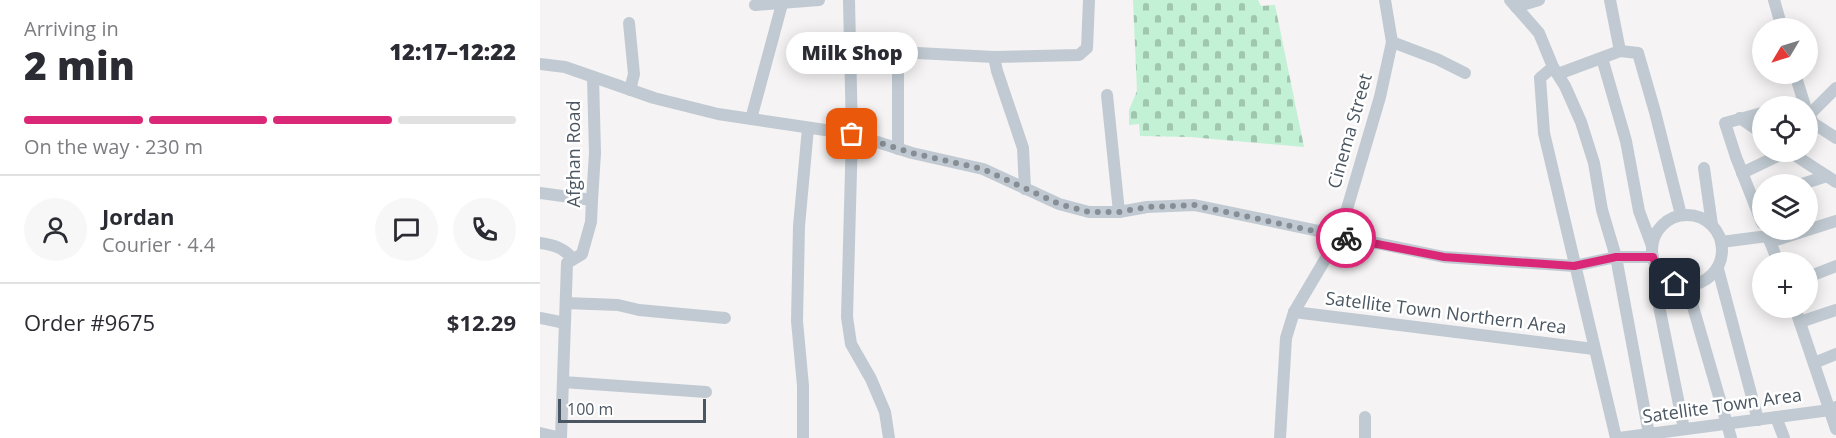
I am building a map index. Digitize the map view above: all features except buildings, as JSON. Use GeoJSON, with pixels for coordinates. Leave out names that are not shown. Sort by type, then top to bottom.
{"type":"FeatureCollection","features":[{"type":"Feature","properties":{"kind":"street"},"geometry":{"type":"LineString","coordinates":[[755,5],[819,0]]}},
{"type":"Feature","properties":{"kind":"street"},"geometry":{"type":"LineString","coordinates":[[849,0],[852,134],[848,317],[851,344],[872,378],[885,412],[889,438]]}},
{"type":"Feature","properties":{"kind":"street"},"geometry":{"type":"LineString","coordinates":[[898,149],[898,52],[994,57],[1079,55],[1087,48],[1089,0]]}},
{"type":"Feature","properties":{"kind":"street","name":"Cinema Street"},"geometry":{"type":"LineString","coordinates":[[1280,438],[1286,338],[1294,312],[1339,236],[1380,97],[1392,42],[1385,0]]}},
{"type":"Feature","properties":{"kind":"street"},"geometry":{"type":"LineString","coordinates":[[1513,4],[1539,0]]}},
{"type":"Feature","properties":{"kind":"street"},"geometry":{"type":"LineString","coordinates":[[1610,0],[1620,51]]}},
{"type":"Feature","properties":{"kind":"street"},"geometry":{"type":"LineString","coordinates":[[1774,0],[1779,18]]}},
{"type":"Feature","properties":{"kind":"street"},"geometry":{"type":"LineString","coordinates":[[751,119],[782,4]]}},
{"type":"Feature","properties":{"kind":"street"},"geometry":{"type":"LineString","coordinates":[[1513,4],[1539,33],[1581,122],[1594,164],[1602,210],[1616,257],[1649,434]]}},
{"type":"Feature","properties":{"kind":"street"},"geometry":{"type":"LineString","coordinates":[[629,23],[634,74],[630,90]]}},
{"type":"Feature","properties":{"kind":"street"},"geometry":{"type":"LineString","coordinates":[[1392,42],[1437,59],[1465,73]]}},
{"type":"Feature","properties":{"kind":"street"},"geometry":{"type":"LineString","coordinates":[[1617,438],[1574,266],[1568,230],[1545,133],[1540,78],[1555,71],[1620,51],[1638,52],[1681,215]]}},
{"type":"Feature","properties":{"kind":"street"},"geometry":{"type":"LineString","coordinates":[[994,57],[1023,148],[1025,189]]}},
{"type":"Feature","properties":{"kind":"street"},"geometry":{"type":"LineString","coordinates":[[1602,58],[1626,141],[1639,211],[1654,257],[1664,277],[1675,284],[1687,286],[1699,284],[1710,278],[1718,269],[1722,258],[1721,242],[1719,234],[1712,225],[1703,218],[1692,215],[1681,215],[1670,219],[1655,235],[1654,257],[1659,306],[1677,433]]}},
{"type":"Feature","properties":{"kind":"street"},"geometry":{"type":"LineString","coordinates":[[540,64],[565,67],[630,90],[718,114],[852,134],[898,149],[983,169],[1059,204],[1089,212],[1119,212],[1148,207],[1194,205],[1444,257],[1574,266],[1616,257],[1654,257]]}},
{"type":"Feature","properties":{"kind":"street","name":"Afghan Road"},"geometry":{"type":"LineString","coordinates":[[561,438],[567,263],[582,254],[591,222],[595,153],[593,77]]}},
{"type":"Feature","properties":{"kind":"street"},"geometry":{"type":"LineString","coordinates":[[1818,101],[1836,88]]}},
{"type":"Feature","properties":{"kind":"street"},"geometry":{"type":"LineString","coordinates":[[1107,95],[1119,212]]}},
{"type":"Feature","properties":{"kind":"street"},"geometry":{"type":"LineString","coordinates":[[1752,115],[1725,123],[1743,173],[1752,189]]}},
{"type":"Feature","properties":{"kind":"street"},"geometry":{"type":"LineString","coordinates":[[1740,118],[1752,127]]}},
{"type":"Feature","properties":{"kind":"street"},"geometry":{"type":"LineString","coordinates":[[1818,126],[1836,137]]}},
{"type":"Feature","properties":{"kind":"street"},"geometry":{"type":"LineString","coordinates":[[803,438],[803,386],[797,321],[799,226],[808,128]]}},
{"type":"Feature","properties":{"kind":"street"},"geometry":{"type":"LineString","coordinates":[[1743,173],[1767,162]]}},
{"type":"Feature","properties":{"kind":"street"},"geometry":{"type":"LineString","coordinates":[[1804,162],[1831,179]]}},
{"type":"Feature","properties":{"kind":"street"},"geometry":{"type":"LineString","coordinates":[[1704,168],[1712,225]]}},
{"type":"Feature","properties":{"kind":"street"},"geometry":{"type":"LineString","coordinates":[[540,192],[592,200]]}},
{"type":"Feature","properties":{"kind":"street"},"geometry":{"type":"LineString","coordinates":[[1818,225],[1836,221]]}},
{"type":"Feature","properties":{"kind":"street"},"geometry":{"type":"LineString","coordinates":[[1721,242],[1752,238]]}},
{"type":"Feature","properties":{"kind":"street"},"geometry":{"type":"LineString","coordinates":[[540,243],[553,244],[566,251],[573,259]]}},
{"type":"Feature","properties":{"kind":"street"},"geometry":{"type":"LineString","coordinates":[[1818,273],[1836,266]]}},
{"type":"Feature","properties":{"kind":"street"},"geometry":{"type":"LineString","coordinates":[[1718,269],[1758,420]]}},
{"type":"Feature","properties":{"kind":"street"},"geometry":{"type":"LineString","coordinates":[[1687,286],[1731,438]]}},
{"type":"Feature","properties":{"kind":"street"},"geometry":{"type":"LineString","coordinates":[[566,303],[618,305],[639,310],[725,318]]}},
{"type":"Feature","properties":{"kind":"street"},"geometry":{"type":"LineString","coordinates":[[1800,322],[1836,310]]}},
{"type":"Feature","properties":{"kind":"street","name":"Satellite Town Northern Area"},"geometry":{"type":"LineString","coordinates":[[1294,312],[1594,349]]}},
{"type":"Feature","properties":{"kind":"street"},"geometry":{"type":"LineString","coordinates":[[540,318],[565,323]]}},
{"type":"Feature","properties":{"kind":"street"},"geometry":{"type":"LineString","coordinates":[[1799,318],[1833,409],[1836,429]]}},
{"type":"Feature","properties":{"kind":"street"},"geometry":{"type":"LineString","coordinates":[[1814,363],[1836,354]]}},
{"type":"Feature","properties":{"kind":"street"},"geometry":{"type":"LineString","coordinates":[[563,382],[706,392]]}},
{"type":"Feature","properties":{"kind":"street","name":"Satellite Town Area"},"geometry":{"type":"LineString","coordinates":[[1617,438],[1677,433],[1833,409]]}},
{"type":"Feature","properties":{"kind":"street"},"geometry":{"type":"LineString","coordinates":[[1365,417],[1365,438]]}},
{"type":"Feature","properties":{"kind":"street"},"geometry":{"type":"LineString","coordinates":[[1776,417],[1784,438]]}},
{"type":"Feature","properties":{"kind":"street"},"geometry":{"type":"LineString","coordinates":[[540,433],[561,438]]}},
{"type":"Feature","properties":{"kind":"green space"},"geometry":{"type":"Polygon","coordinates":[[[1133,0],[1258,0],[1261,6],[1275,5],[1304,147],[1190,137],[1140,136],[1139,124],[1129,125],[1129,110],[1137,91],[1133,0]]]}},
{"type":"Feature","properties":{"kind":"way so far"},"geometry":{"type":"LineString","coordinates":[[852,134],[912,153],[983,169],[1059,204],[1089,212],[1119,212],[1148,207],[1194,205],[1346,238]]}},
{"type":"Feature","properties":{"kind":"place","name":"Milk Shop"},"geometry":{"type":"Point","coordinates":[852,134]}},
{"type":"Feature","properties":{"kind":"route"},"geometry":{"type":"LineString","coordinates":[[1346,238],[1444,257],[1574,266],[1616,257],[1653,257],[1656,268],[1675,284]]}}]}
